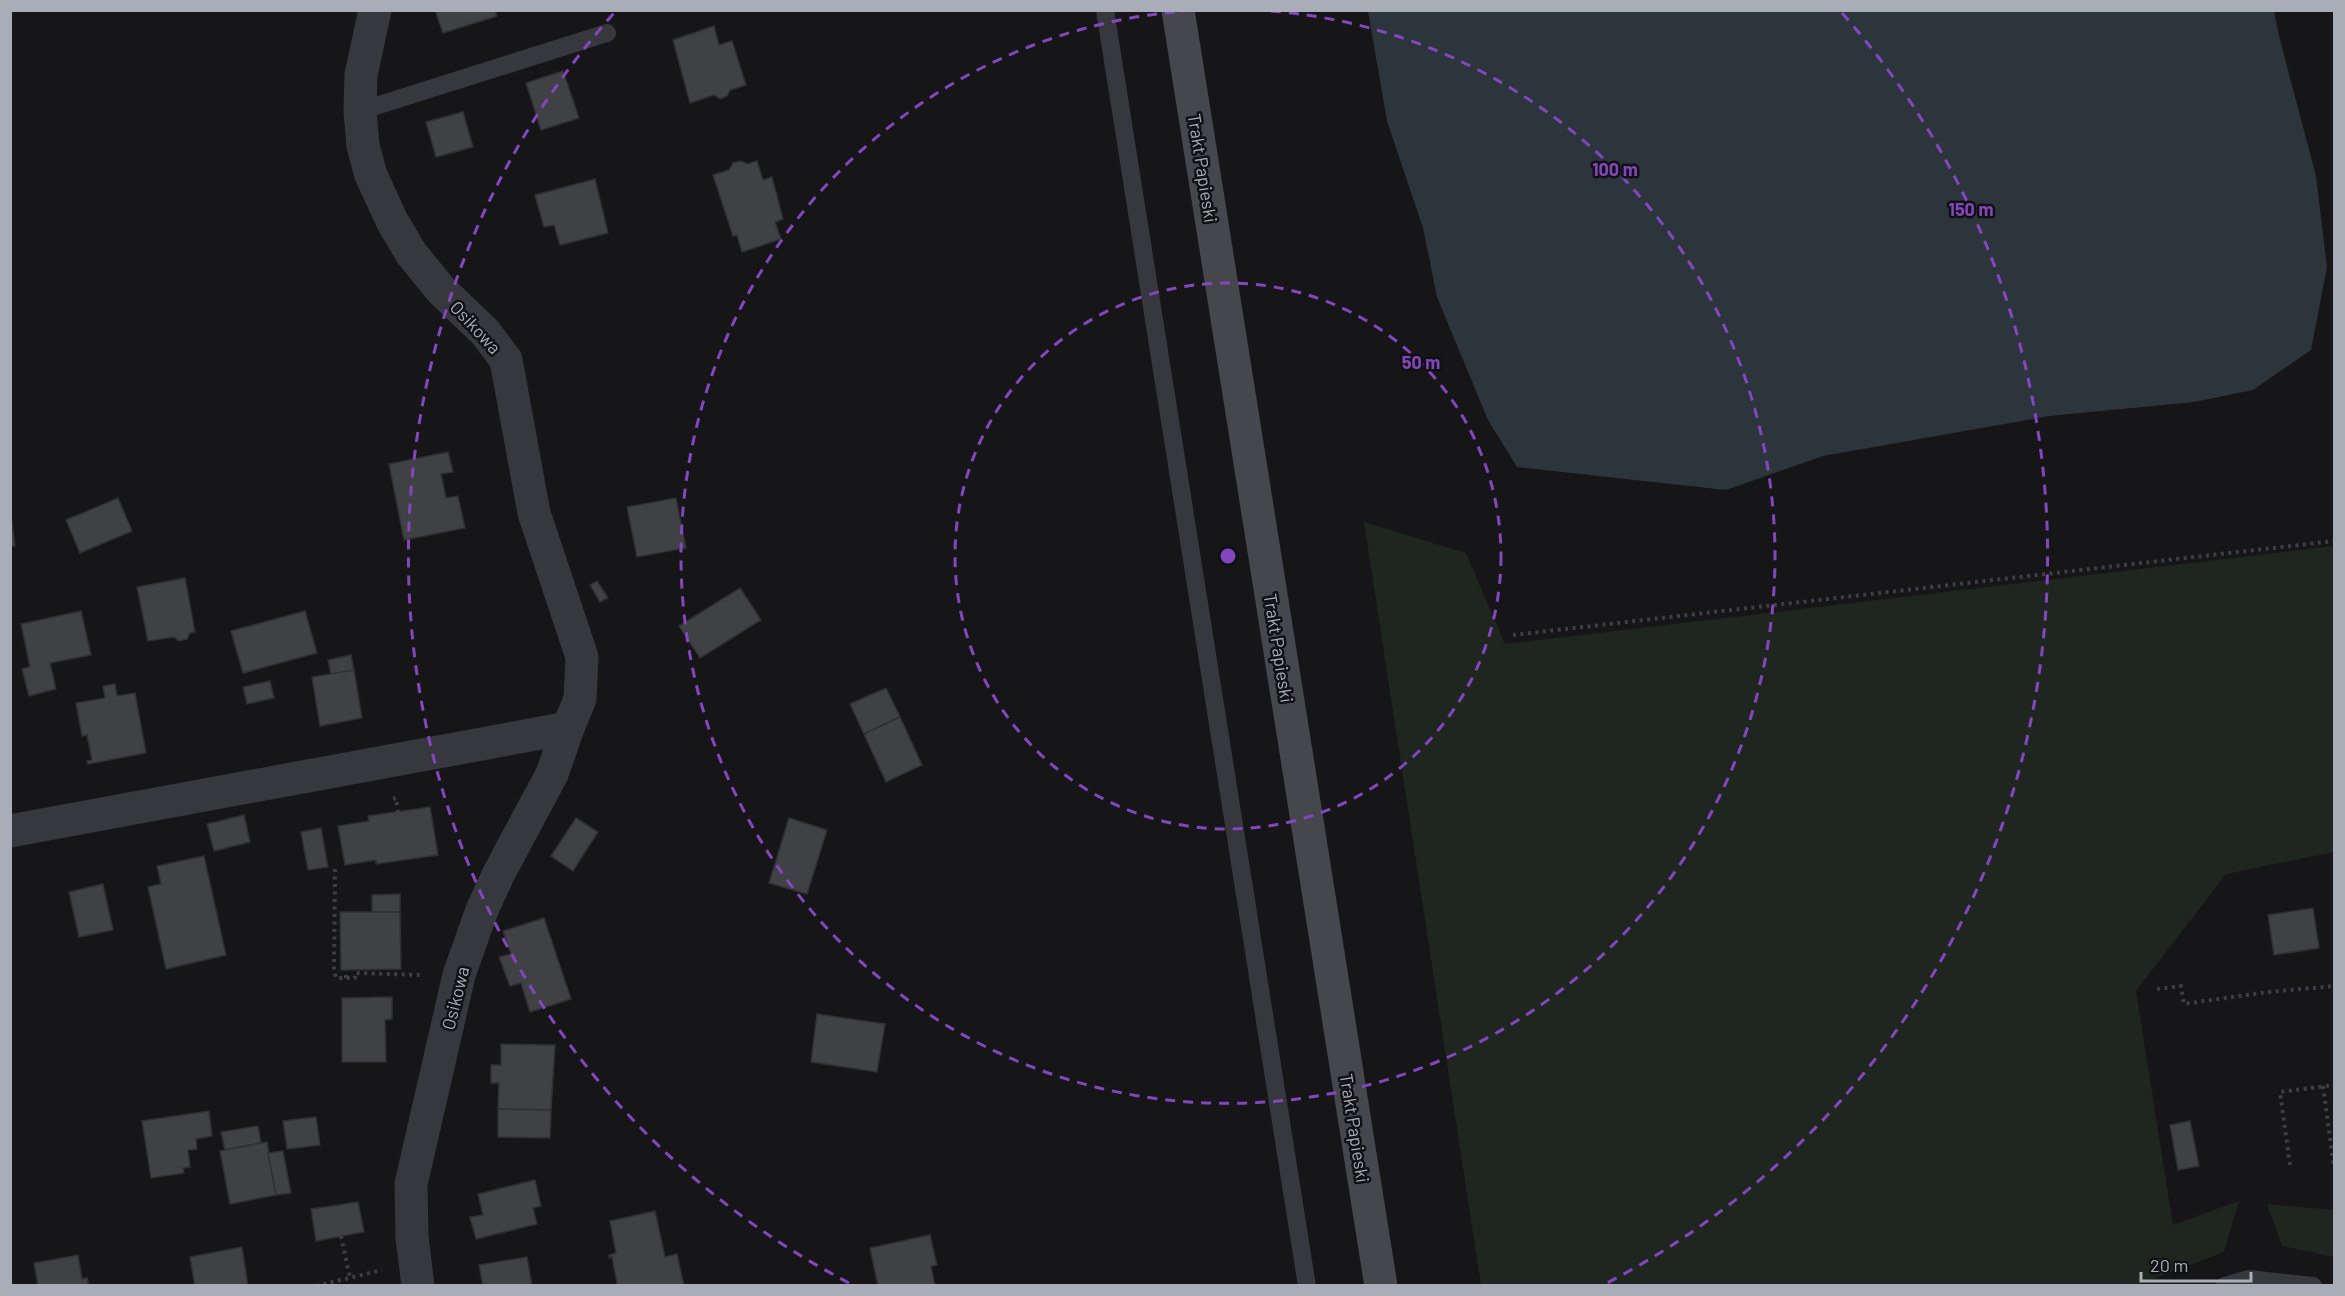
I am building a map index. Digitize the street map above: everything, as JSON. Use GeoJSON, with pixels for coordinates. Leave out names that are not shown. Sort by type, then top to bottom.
{"type":"FeatureCollection","features":[{"type":"Feature","properties":{"kind":"street","name":"Osikowa"},"geometry":{"type":"LineString","coordinates":[[375,10],[361,75],[360,111],[363,146],[371,175],[392,221],[411,253],[441,290],[485,332],[506,360],[534,513],[582,657],[580,699],[552,774],[498,874],[482,910],[459,975],[411,1184],[411,1237],[417,1275]]}},
{"type":"Feature","properties":{"kind":"street","name":"Trakt Papieski"},"geometry":{"type":"LineString","coordinates":[[1178,10],[1381,1286]]}},
{"type":"Feature","properties":{"kind":"street"},"geometry":{"type":"LineString","coordinates":[[10,831],[568,728]]}},
{"type":"Feature","properties":{"kind":"lane"},"geometry":{"type":"LineString","coordinates":[[1105,10],[1307,1286]]}},
{"type":"Feature","properties":{"kind":"lane"},"geometry":{"type":"LineString","coordinates":[[360,111],[607,33]]}},
{"type":"Feature","properties":{"kind":"lane"},"geometry":{"type":"LineString","coordinates":[[2225,1286],[2250,1279],[2313,1286]]}},
{"type":"Feature","properties":{"kind":"path"},"geometry":{"type":"LineString","coordinates":[[1514,634],[2334,541]]}},
{"type":"Feature","properties":{"kind":"path"},"geometry":{"type":"LineString","coordinates":[[397,803],[398,812]]}},
{"type":"Feature","properties":{"kind":"path"},"geometry":{"type":"LineString","coordinates":[[335,869],[334,971],[336,978],[356,978],[356,973],[459,975]]}},
{"type":"Feature","properties":{"kind":"path"},"geometry":{"type":"LineString","coordinates":[[346,970],[346,978]]}},
{"type":"Feature","properties":{"kind":"path"},"geometry":{"type":"LineString","coordinates":[[2157,990],[2181,986],[2184,1004],[2268,992],[2334,986]]}},
{"type":"Feature","properties":{"kind":"path"},"geometry":{"type":"LineString","coordinates":[[2290,1165],[2280,1092],[2334,1085]]}},
{"type":"Feature","properties":{"kind":"path"},"geometry":{"type":"LineString","coordinates":[[2323,1086],[2334,1167]]}},
{"type":"Feature","properties":{"kind":"path"},"geometry":{"type":"LineString","coordinates":[[341,1236],[350,1278]]}},
{"type":"Feature","properties":{"kind":"path"},"geometry":{"type":"LineString","coordinates":[[316,1286],[350,1278],[417,1275]]}},
{"type":"Feature","properties":{"kind":"shaded area"},"geometry":{"type":"Polygon","coordinates":[[[1368,11],[2274,11],[2316,176],[2327,267],[2311,350],[2253,390],[2194,402],[2049,416],[1823,456],[1726,490],[1517,467],[1488,420],[1437,297],[1423,228],[1387,121],[1368,11]]]}},
{"type":"Feature","properties":{"kind":"shaded area"},"geometry":{"type":"Polygon","coordinates":[[[1364,522],[1466,553],[1505,644],[2334,546],[2334,852],[2226,874],[2136,991],[2173,1225],[2239,1201],[2224,1252],[2135,1286],[1481,1285],[1364,522]]]}},
{"type":"Feature","properties":{"kind":"shaded area"},"geometry":{"type":"Polygon","coordinates":[[[2267,1204],[2334,1210],[2334,1257],[2282,1246],[2267,1204]]]}},
{"type":"Feature","properties":{"kind":"building"},"geometry":{"type":"Polygon","coordinates":[[[435,10],[495,10],[497,16],[443,33],[435,10]]]}},
{"type":"Feature","properties":{"kind":"building"},"geometry":{"type":"Polygon","coordinates":[[[714,26],[719,45],[732,41],[746,85],[730,90],[727,96],[720,99],[714,95],[690,103],[673,40],[714,26]]]}},
{"type":"Feature","properties":{"kind":"building"},"geometry":{"type":"Polygon","coordinates":[[[563,71],[579,118],[541,130],[526,83],[563,71]]]}},
{"type":"Feature","properties":{"kind":"building"},"geometry":{"type":"Polygon","coordinates":[[[463,112],[473,147],[436,157],[426,122],[463,112]]]}},
{"type":"Feature","properties":{"kind":"building"},"geometry":{"type":"Polygon","coordinates":[[[741,161],[747,164],[757,161],[763,180],[772,177],[783,219],[775,222],[781,239],[742,252],[737,235],[733,236],[713,175],[729,170],[733,163],[741,161]]]}},
{"type":"Feature","properties":{"kind":"building"},"geometry":{"type":"Polygon","coordinates":[[[595,179],[608,233],[560,245],[554,225],[544,227],[535,195],[595,179]]]}},
{"type":"Feature","properties":{"kind":"building"},"geometry":{"type":"Polygon","coordinates":[[[448,452],[453,472],[441,474],[446,498],[458,496],[465,528],[404,540],[389,464],[448,452]]]}},
{"type":"Feature","properties":{"kind":"building"},"geometry":{"type":"Polygon","coordinates":[[[118,498],[132,531],[80,553],[66,520],[118,498]]]}},
{"type":"Feature","properties":{"kind":"building"},"geometry":{"type":"Polygon","coordinates":[[[676,498],[686,548],[637,557],[627,507],[676,498]]]}},
{"type":"Feature","properties":{"kind":"building"},"geometry":{"type":"Polygon","coordinates":[[[10,508],[15,546],[10,546],[10,508]]]}},
{"type":"Feature","properties":{"kind":"building"},"geometry":{"type":"Polygon","coordinates":[[[185,578],[195,632],[190,633],[187,639],[179,641],[174,637],[148,641],[137,587],[185,578]]]}},
{"type":"Feature","properties":{"kind":"building"},"geometry":{"type":"Polygon","coordinates":[[[597,581],[608,598],[600,602],[590,585],[597,581]]]}},
{"type":"Feature","properties":{"kind":"building"},"geometry":{"type":"Polygon","coordinates":[[[740,588],[761,620],[700,658],[679,626],[740,588]]]}},
{"type":"Feature","properties":{"kind":"building"},"geometry":{"type":"Polygon","coordinates":[[[81,611],[91,655],[50,663],[56,689],[29,696],[22,669],[30,667],[21,624],[81,611]]]}},
{"type":"Feature","properties":{"kind":"building"},"geometry":{"type":"Polygon","coordinates":[[[305,611],[317,653],[243,673],[231,631],[305,611]]]}},
{"type":"Feature","properties":{"kind":"building"},"geometry":{"type":"Polygon","coordinates":[[[351,655],[354,670],[331,674],[328,660],[351,655]]]}},
{"type":"Feature","properties":{"kind":"building"},"geometry":{"type":"Polygon","coordinates":[[[354,670],[362,718],[320,726],[312,677],[354,670]]]}},
{"type":"Feature","properties":{"kind":"building"},"geometry":{"type":"Polygon","coordinates":[[[270,681],[274,698],[247,704],[243,687],[270,681]]]}},
{"type":"Feature","properties":{"kind":"building"},"geometry":{"type":"Polygon","coordinates":[[[115,684],[117,696],[135,693],[146,753],[88,764],[87,761],[92,760],[87,735],[82,736],[76,703],[105,698],[103,686],[115,684]]]}},
{"type":"Feature","properties":{"kind":"building"},"geometry":{"type":"Polygon","coordinates":[[[886,688],[900,717],[864,734],[850,704],[886,688]]]}},
{"type":"Feature","properties":{"kind":"building"},"geometry":{"type":"Polygon","coordinates":[[[900,717],[922,765],[886,782],[864,734],[900,717]]]}},
{"type":"Feature","properties":{"kind":"building"},"geometry":{"type":"Polygon","coordinates":[[[430,807],[438,855],[376,864],[376,860],[345,865],[338,826],[369,821],[368,816],[430,807]]]}},
{"type":"Feature","properties":{"kind":"building"},"geometry":{"type":"Polygon","coordinates":[[[244,815],[250,842],[214,851],[207,824],[244,815]]]}},
{"type":"Feature","properties":{"kind":"building"},"geometry":{"type":"Polygon","coordinates":[[[576,818],[598,832],[573,871],[551,856],[576,818]]]}},
{"type":"Feature","properties":{"kind":"building"},"geometry":{"type":"Polygon","coordinates":[[[789,818],[827,830],[807,894],[769,883],[789,818]]]}},
{"type":"Feature","properties":{"kind":"building"},"geometry":{"type":"Polygon","coordinates":[[[321,828],[328,867],[308,870],[301,832],[321,828]]]}},
{"type":"Feature","properties":{"kind":"building"},"geometry":{"type":"Polygon","coordinates":[[[204,856],[226,955],[166,969],[148,887],[161,884],[157,866],[204,856]]]}},
{"type":"Feature","properties":{"kind":"building"},"geometry":{"type":"Polygon","coordinates":[[[103,884],[113,930],[79,937],[69,892],[103,884]]]}},
{"type":"Feature","properties":{"kind":"building"},"geometry":{"type":"Polygon","coordinates":[[[400,894],[400,912],[372,912],[372,895],[400,894]]]}},
{"type":"Feature","properties":{"kind":"building"},"geometry":{"type":"Polygon","coordinates":[[[2313,908],[2319,948],[2274,955],[2268,915],[2313,908]]]}},
{"type":"Feature","properties":{"kind":"building"},"geometry":{"type":"Polygon","coordinates":[[[340,912],[400,912],[401,969],[341,970],[340,912]]]}},
{"type":"Feature","properties":{"kind":"building"},"geometry":{"type":"Polygon","coordinates":[[[544,918],[571,999],[530,1012],[521,983],[510,986],[499,957],[511,954],[503,931],[544,918]]]}},
{"type":"Feature","properties":{"kind":"building"},"geometry":{"type":"Polygon","coordinates":[[[392,997],[392,1019],[385,1020],[386,1062],[342,1062],[342,998],[392,997]]]}},
{"type":"Feature","properties":{"kind":"building"},"geometry":{"type":"Polygon","coordinates":[[[817,1014],[885,1024],[877,1072],[811,1062],[817,1014]]]}},
{"type":"Feature","properties":{"kind":"building"},"geometry":{"type":"Polygon","coordinates":[[[501,1044],[555,1045],[551,1110],[498,1109],[499,1083],[491,1083],[491,1065],[501,1065],[501,1044]]]}},
{"type":"Feature","properties":{"kind":"building"},"geometry":{"type":"Polygon","coordinates":[[[498,1109],[551,1110],[550,1138],[498,1137],[498,1109]]]}},
{"type":"Feature","properties":{"kind":"building"},"geometry":{"type":"Polygon","coordinates":[[[209,1111],[212,1136],[196,1139],[197,1149],[188,1150],[190,1167],[183,1168],[184,1173],[151,1178],[142,1121],[209,1111]]]}},
{"type":"Feature","properties":{"kind":"building"},"geometry":{"type":"Polygon","coordinates":[[[316,1117],[320,1145],[287,1149],[283,1121],[316,1117]]]}},
{"type":"Feature","properties":{"kind":"building"},"geometry":{"type":"Polygon","coordinates":[[[2190,1121],[2199,1166],[2178,1170],[2170,1125],[2190,1121]]]}},
{"type":"Feature","properties":{"kind":"building"},"geometry":{"type":"Polygon","coordinates":[[[258,1126],[261,1143],[225,1150],[221,1132],[258,1126]]]}},
{"type":"Feature","properties":{"kind":"building"},"geometry":{"type":"Polygon","coordinates":[[[267,1142],[276,1195],[230,1204],[220,1151],[267,1142]]]}},
{"type":"Feature","properties":{"kind":"building"},"geometry":{"type":"Polygon","coordinates":[[[283,1151],[291,1193],[276,1195],[268,1153],[283,1151]]]}},
{"type":"Feature","properties":{"kind":"building"},"geometry":{"type":"Polygon","coordinates":[[[535,1180],[541,1206],[533,1208],[537,1224],[476,1239],[470,1217],[483,1215],[478,1194],[535,1180]]]}},
{"type":"Feature","properties":{"kind":"building"},"geometry":{"type":"Polygon","coordinates":[[[358,1202],[364,1232],[316,1241],[311,1209],[358,1202]]]}},
{"type":"Feature","properties":{"kind":"building"},"geometry":{"type":"Polygon","coordinates":[[[655,1211],[665,1257],[677,1254],[684,1286],[615,1286],[617,1283],[612,1257],[609,1258],[609,1255],[616,1253],[610,1221],[655,1211]]]}},
{"type":"Feature","properties":{"kind":"building"},"geometry":{"type":"Polygon","coordinates":[[[930,1235],[937,1265],[931,1266],[935,1286],[878,1286],[870,1248],[930,1235]]]}},
{"type":"Feature","properties":{"kind":"building"},"geometry":{"type":"Polygon","coordinates":[[[242,1247],[248,1286],[195,1286],[190,1257],[242,1247]]]}},
{"type":"Feature","properties":{"kind":"building"},"geometry":{"type":"Polygon","coordinates":[[[78,1255],[82,1279],[87,1278],[89,1286],[38,1286],[34,1263],[78,1255]]]}},
{"type":"Feature","properties":{"kind":"building"},"geometry":{"type":"Polygon","coordinates":[[[527,1257],[532,1286],[483,1286],[479,1265],[527,1257]]]}}]}
